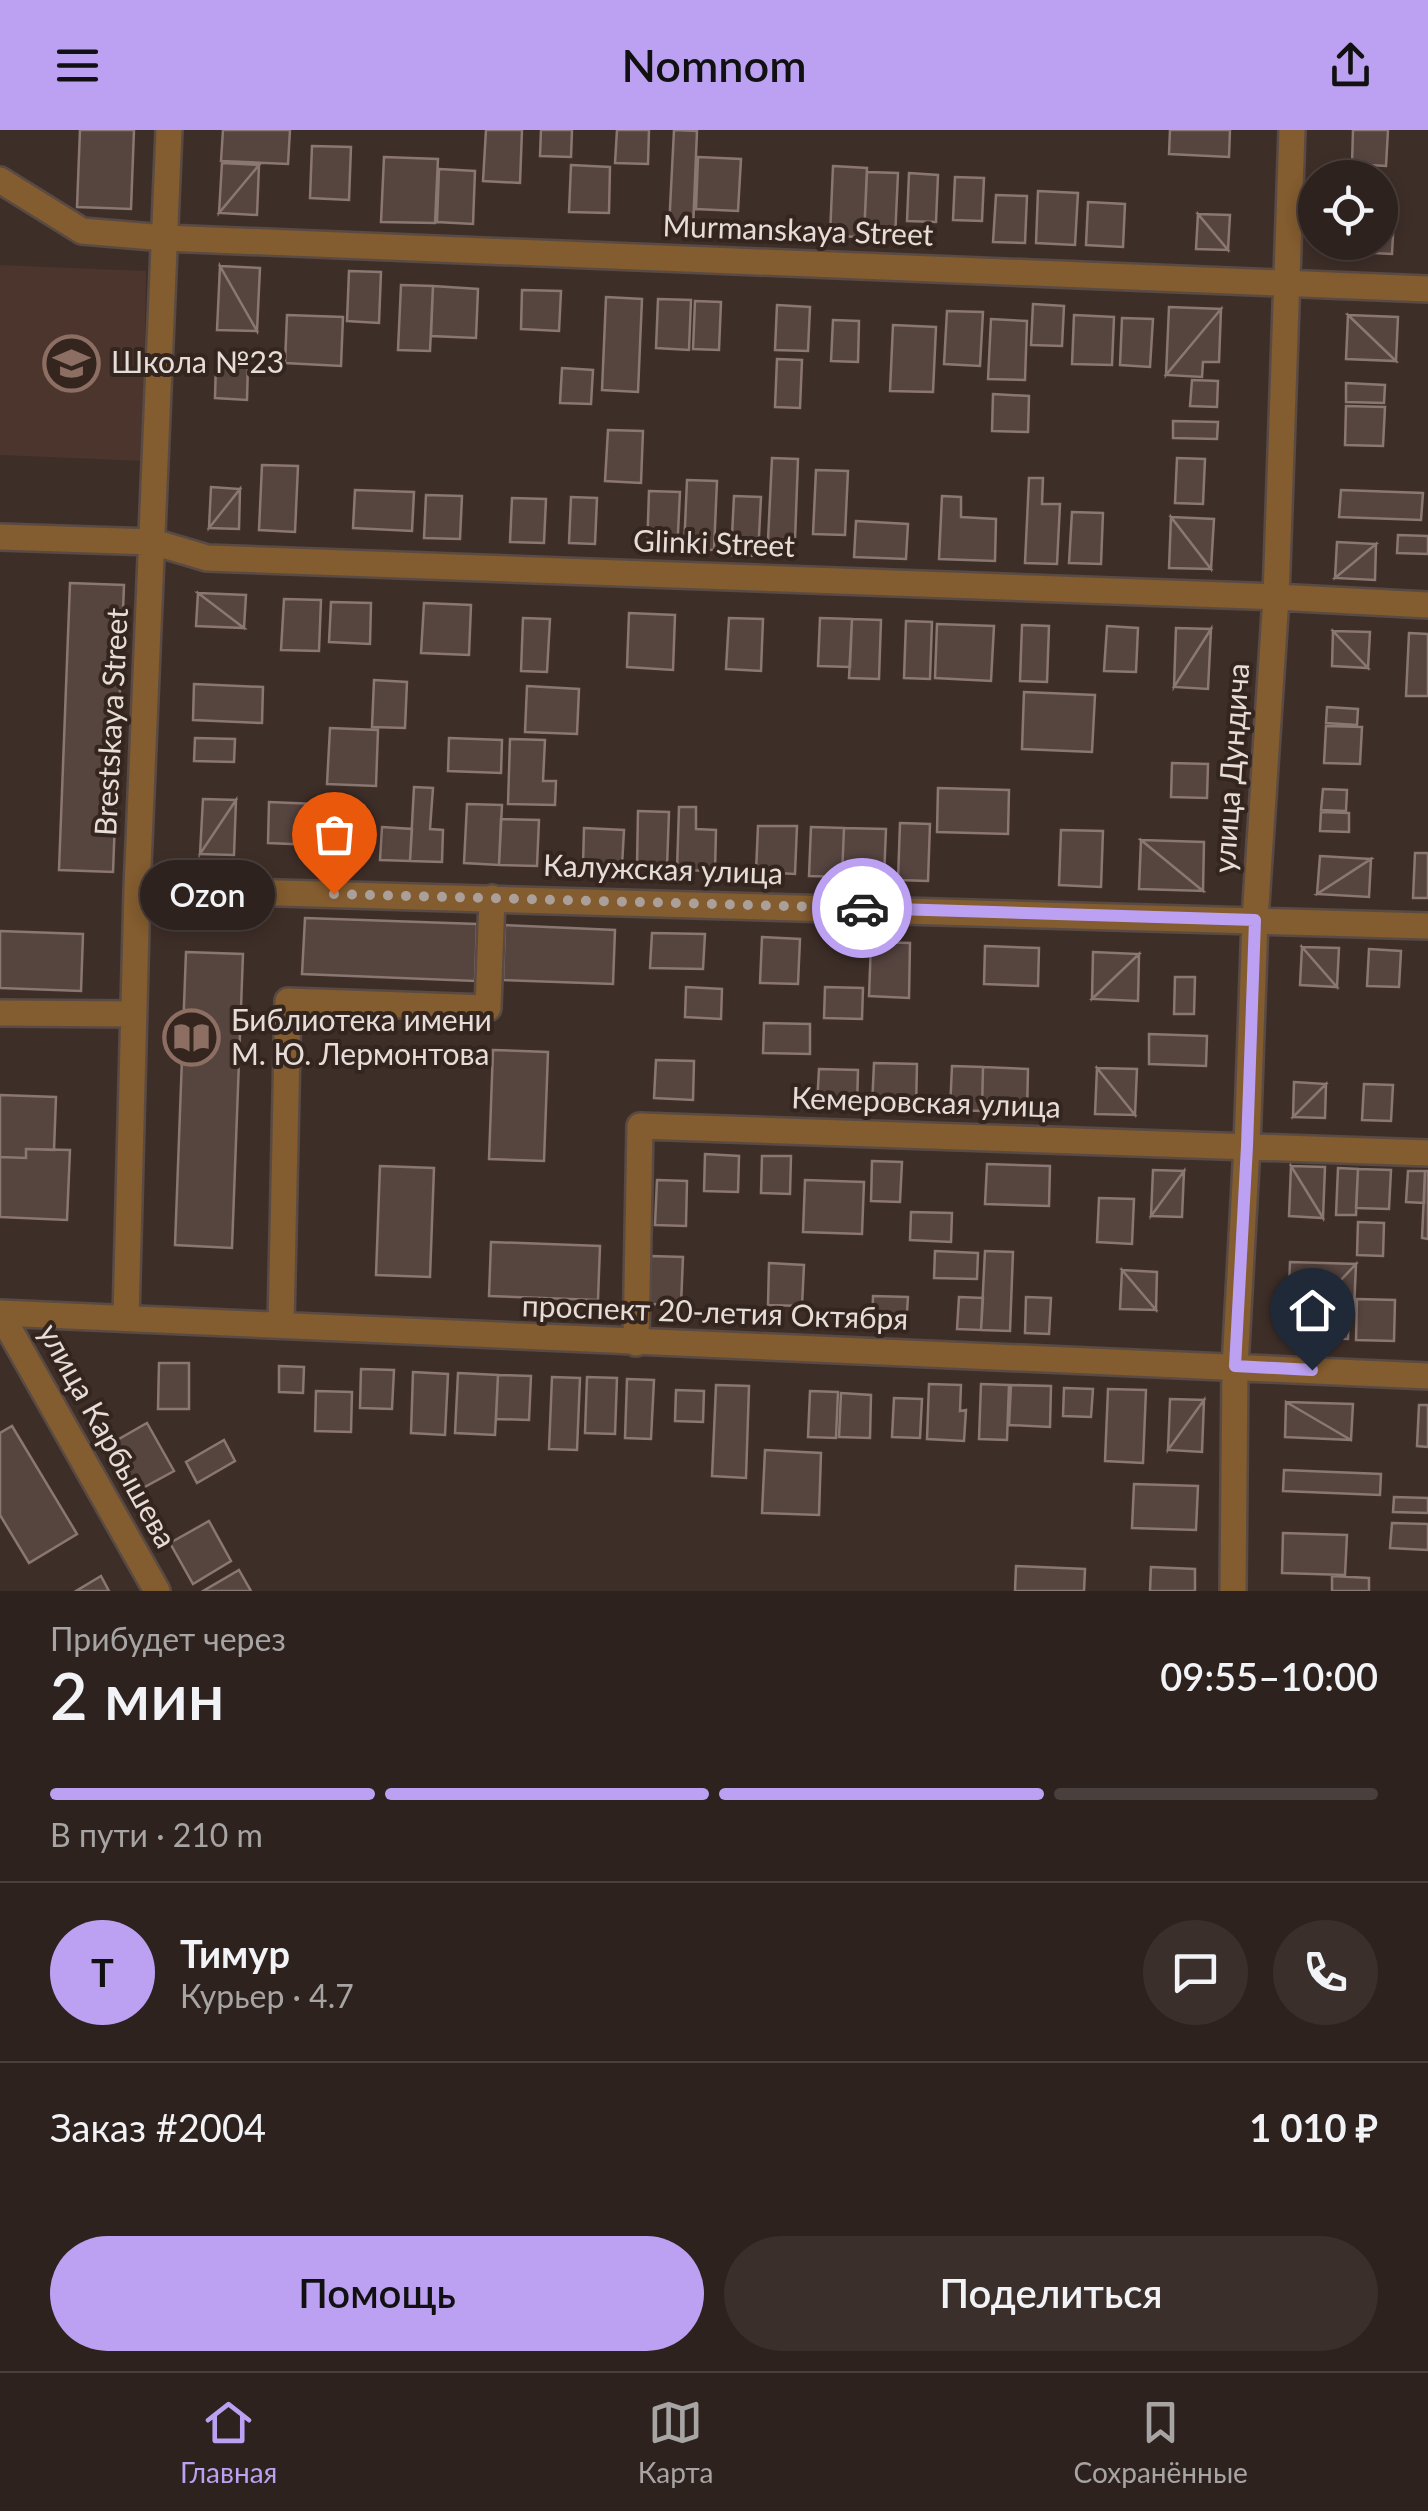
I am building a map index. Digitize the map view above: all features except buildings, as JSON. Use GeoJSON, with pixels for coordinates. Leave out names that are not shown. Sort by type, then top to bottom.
{"type":"FeatureCollection","features":[{"type":"Feature","properties":{"kind":"street","name":"Brestskaya Street"},"geometry":{"type":"LineString","coordinates":[[126,1318],[137,889],[168,130]]}},
{"type":"Feature","properties":{"kind":"street","name":"улица Дундича"},"geometry":{"type":"LineString","coordinates":[[1233,1591],[1235,1366],[1255,920],[1276,597],[1292,130]]}},
{"type":"Feature","properties":{"kind":"street","name":"Murmanskaya Street"},"geometry":{"type":"LineString","coordinates":[[0,180],[82,231],[164,238],[1428,288]]}},
{"type":"Feature","properties":{"kind":"street","name":"Glinki Street"},"geometry":{"type":"LineString","coordinates":[[0,537],[153,542],[206,558],[1428,605]]}},
{"type":"Feature","properties":{"kind":"street","name":"Калужская улица"},"geometry":{"type":"LineString","coordinates":[[137,889],[1428,926]]}},
{"type":"Feature","properties":{"kind":"street"},"geometry":{"type":"LineString","coordinates":[[281,1326],[288,1002],[488,1008],[492,898]]}},
{"type":"Feature","properties":{"kind":"street"},"geometry":{"type":"LineString","coordinates":[[0,1013],[133,1014]]}},
{"type":"Feature","properties":{"kind":"street","name":"Кемеровская улица"},"geometry":{"type":"LineString","coordinates":[[636,1343],[640,1126],[1428,1152]]}},
{"type":"Feature","properties":{"kind":"street","name":"проспект 20-летия Октября"},"geometry":{"type":"LineString","coordinates":[[0,1314],[1428,1376]]}},
{"type":"Feature","properties":{"kind":"street","name":"улица Карбышева"},"geometry":{"type":"LineString","coordinates":[[0,1314],[157,1591]]}},
{"type":"Feature","properties":{"kind":"shaded area","name":"Школа №23"},"geometry":{"type":"Polygon","coordinates":[[[0,265],[146,271],[143,461],[0,455],[0,265]]]}},
{"type":"Feature","properties":{"kind":"way so far"},"geometry":{"type":"LineString","coordinates":[[334,894],[862,908]]}},
{"type":"Feature","properties":{"kind":"place","name":"Школа №23"},"geometry":{"type":"Point","coordinates":[72,363]}},
{"type":"Feature","properties":{"kind":"place","name":"Ozon"},"geometry":{"type":"Point","coordinates":[334,894]}},
{"type":"Feature","properties":{"kind":"place","name":"Библиотека имени М. Ю. Лермонтова"},"geometry":{"type":"Point","coordinates":[192,1038]}},
{"type":"Feature","properties":{"kind":"route"},"geometry":{"type":"LineString","coordinates":[[862,908],[1255,920],[1235,1366],[1312,1370]]}}]}
